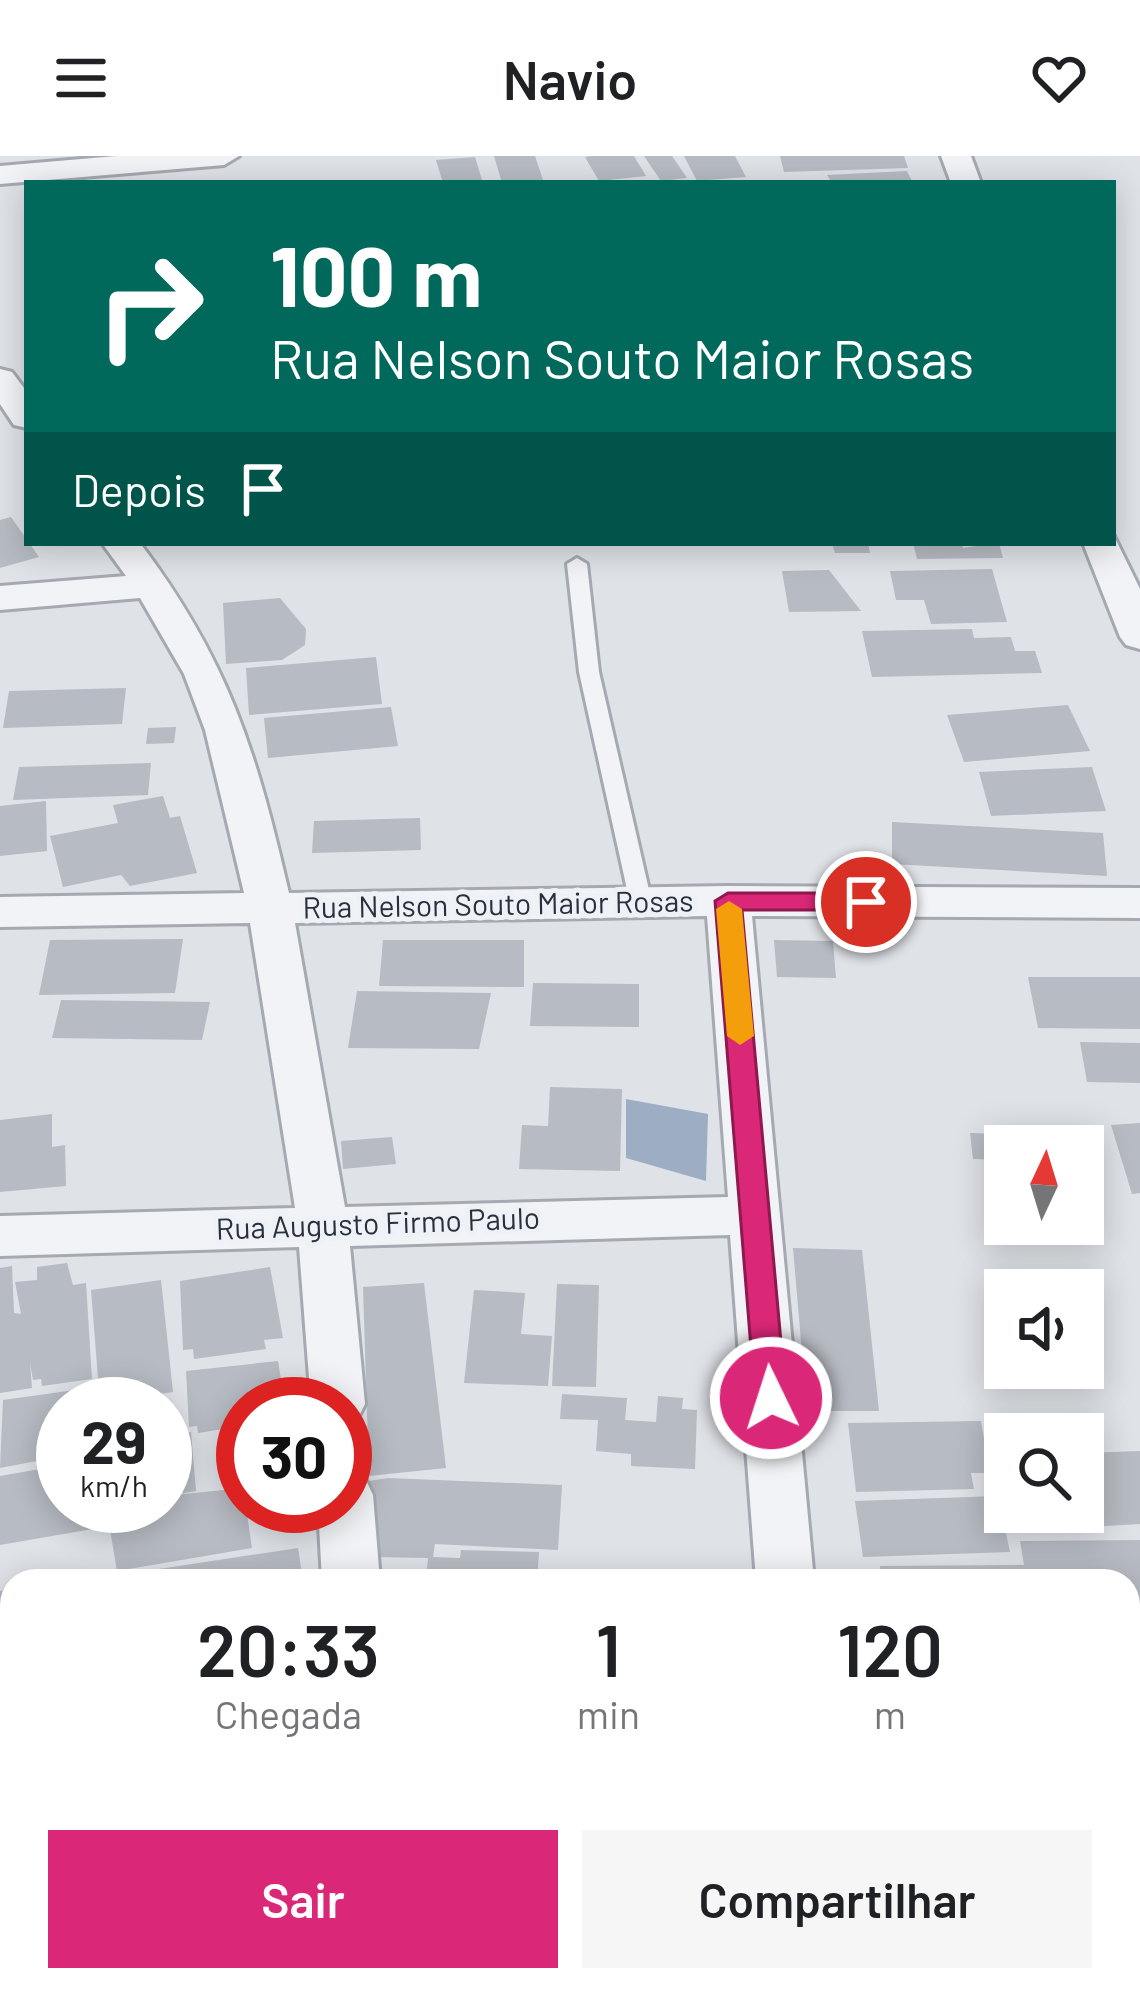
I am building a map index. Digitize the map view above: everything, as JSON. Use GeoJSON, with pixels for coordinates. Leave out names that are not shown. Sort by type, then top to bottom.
{"type":"FeatureCollection","features":[{"type":"Feature","properties":{"kind":"street"},"geometry":{"type":"LineString","coordinates":[[0,175],[224,156]]}},
{"type":"Feature","properties":{"kind":"street"},"geometry":{"type":"LineString","coordinates":[[0,380],[24,413]]}},
{"type":"Feature","properties":{"kind":"street"},"geometry":{"type":"LineString","coordinates":[[123,546],[204,674],[226,730],[270,908],[323,1225],[336,1377]]}},
{"type":"Feature","properties":{"kind":"street"},"geometry":{"type":"LineString","coordinates":[[1103,546],[1140,637]]}},
{"type":"Feature","properties":{"kind":"street"},"geometry":{"type":"LineString","coordinates":[[0,598],[152,585]]}},
{"type":"Feature","properties":{"kind":"street"},"geometry":{"type":"LineString","coordinates":[[728,901],[784,1569]]}},
{"type":"Feature","properties":{"kind":"street","name":"Rua Nelson Souto Maior Rosas"},"geometry":{"type":"LineString","coordinates":[[0,912],[728,901],[1140,903]]}},
{"type":"Feature","properties":{"kind":"street","name":"Rua Augusto Firmo Paulo"},"geometry":{"type":"LineString","coordinates":[[0,1236],[757,1214]]}},
{"type":"Feature","properties":{"kind":"street"},"geometry":{"type":"LineString","coordinates":[[348,1533],[350,1569]]}},
{"type":"Feature","properties":{"kind":"lane"},"geometry":{"type":"LineString","coordinates":[[577,564],[589,671],[641,903]]}},
{"type":"Feature","properties":{"kind":"water"},"geometry":{"type":"Polygon","coordinates":[[[626,1099],[708,1114],[706,1181],[626,1158],[626,1099]]]}},
{"type":"Feature","properties":{"kind":"building"},"geometry":{"type":"Polygon","coordinates":[[[494,156],[535,156],[543,180],[501,180],[494,156]]]}},
{"type":"Feature","properties":{"kind":"building"},"geometry":{"type":"Polygon","coordinates":[[[634,156],[646,176],[598,180],[585,157],[634,156]]]}},
{"type":"Feature","properties":{"kind":"building"},"geometry":{"type":"Polygon","coordinates":[[[644,156],[672,156],[687,178],[660,180],[644,156]]]}},
{"type":"Feature","properties":{"kind":"building"},"geometry":{"type":"Polygon","coordinates":[[[684,156],[735,156],[746,177],[709,180],[696,180],[684,156]]]}},
{"type":"Feature","properties":{"kind":"building"},"geometry":{"type":"Polygon","coordinates":[[[780,156],[904,156],[908,168],[784,172],[780,156]]]}},
{"type":"Feature","properties":{"kind":"building"},"geometry":{"type":"Polygon","coordinates":[[[475,157],[482,180],[442,180],[436,160],[475,157]]]}},
{"type":"Feature","properties":{"kind":"building"},"geometry":{"type":"Polygon","coordinates":[[[907,171],[912,180],[830,180],[827,175],[907,171]]]}},
{"type":"Feature","properties":{"kind":"building"},"geometry":{"type":"Polygon","coordinates":[[[11,517],[24,536],[24,546],[31,546],[39,557],[0,568],[0,520],[11,517]]]}},
{"type":"Feature","properties":{"kind":"building"},"geometry":{"type":"Polygon","coordinates":[[[833,546],[869,546],[870,553],[835,553],[833,546]]]}},
{"type":"Feature","properties":{"kind":"building"},"geometry":{"type":"Polygon","coordinates":[[[914,546],[1000,546],[1003,558],[917,559],[914,546]]]}},
{"type":"Feature","properties":{"kind":"building"},"geometry":{"type":"Polygon","coordinates":[[[992,569],[1007,622],[931,624],[924,600],[896,600],[890,571],[992,569]]]}},
{"type":"Feature","properties":{"kind":"building"},"geometry":{"type":"Polygon","coordinates":[[[829,570],[861,611],[789,612],[782,571],[829,570]]]}},
{"type":"Feature","properties":{"kind":"building"},"geometry":{"type":"Polygon","coordinates":[[[280,598],[306,629],[305,645],[282,660],[226,664],[223,603],[280,598]]]}},
{"type":"Feature","properties":{"kind":"building"},"geometry":{"type":"Polygon","coordinates":[[[972,629],[974,638],[1011,637],[1015,651],[1035,651],[1042,673],[872,677],[862,631],[972,629]]]}},
{"type":"Feature","properties":{"kind":"building"},"geometry":{"type":"Polygon","coordinates":[[[376,657],[382,704],[249,715],[246,668],[376,657]]]}},
{"type":"Feature","properties":{"kind":"building"},"geometry":{"type":"Polygon","coordinates":[[[126,688],[122,724],[3,728],[9,691],[126,688]]]}},
{"type":"Feature","properties":{"kind":"building"},"geometry":{"type":"Polygon","coordinates":[[[1068,705],[1090,751],[964,762],[947,715],[1068,705]]]}},
{"type":"Feature","properties":{"kind":"building"},"geometry":{"type":"Polygon","coordinates":[[[391,707],[398,746],[268,758],[264,718],[391,707]]]}},
{"type":"Feature","properties":{"kind":"building"},"geometry":{"type":"Polygon","coordinates":[[[176,727],[174,743],[146,744],[148,728],[176,727]]]}},
{"type":"Feature","properties":{"kind":"building"},"geometry":{"type":"Polygon","coordinates":[[[151,763],[148,795],[13,800],[19,767],[151,763]]]}},
{"type":"Feature","properties":{"kind":"building"},"geometry":{"type":"Polygon","coordinates":[[[1092,767],[1106,811],[991,816],[979,772],[1092,767]]]}},
{"type":"Feature","properties":{"kind":"building"},"geometry":{"type":"Polygon","coordinates":[[[163,796],[170,818],[180,816],[197,873],[130,886],[121,875],[63,887],[50,836],[118,823],[113,805],[163,796]]]}},
{"type":"Feature","properties":{"kind":"building"},"geometry":{"type":"Polygon","coordinates":[[[46,801],[47,851],[0,856],[0,806],[46,801]]]}},
{"type":"Feature","properties":{"kind":"building"},"geometry":{"type":"Polygon","coordinates":[[[420,818],[421,850],[312,853],[314,821],[420,818]]]}},
{"type":"Feature","properties":{"kind":"building"},"geometry":{"type":"Polygon","coordinates":[[[892,822],[1103,833],[1107,876],[892,864],[892,822]]]}},
{"type":"Feature","properties":{"kind":"building"},"geometry":{"type":"Polygon","coordinates":[[[183,939],[175,993],[39,995],[50,940],[183,939]]]}},
{"type":"Feature","properties":{"kind":"building"},"geometry":{"type":"Polygon","coordinates":[[[383,940],[524,940],[524,987],[379,986],[383,940]]]}},
{"type":"Feature","properties":{"kind":"building"},"geometry":{"type":"Polygon","coordinates":[[[774,940],[833,941],[836,978],[777,977],[774,940]]]}},
{"type":"Feature","properties":{"kind":"building"},"geometry":{"type":"Polygon","coordinates":[[[1028,977],[1140,977],[1140,1029],[1038,1028],[1028,977]]]}},
{"type":"Feature","properties":{"kind":"building"},"geometry":{"type":"Polygon","coordinates":[[[533,983],[639,984],[639,1027],[530,1026],[533,983]]]}},
{"type":"Feature","properties":{"kind":"building"},"geometry":{"type":"Polygon","coordinates":[[[357,991],[491,993],[479,1049],[348,1048],[357,991]]]}},
{"type":"Feature","properties":{"kind":"building"},"geometry":{"type":"Polygon","coordinates":[[[61,1000],[210,1002],[202,1040],[52,1038],[61,1000]]]}},
{"type":"Feature","properties":{"kind":"building"},"geometry":{"type":"Polygon","coordinates":[[[1080,1042],[1140,1043],[1140,1083],[1087,1082],[1080,1042]]]}},
{"type":"Feature","properties":{"kind":"building"},"geometry":{"type":"Polygon","coordinates":[[[550,1087],[622,1089],[620,1171],[519,1169],[522,1125],[548,1126],[550,1087]]]}},
{"type":"Feature","properties":{"kind":"building"},"geometry":{"type":"Polygon","coordinates":[[[52,1114],[52,1147],[65,1145],[66,1186],[0,1192],[0,1120],[52,1114]]]}},
{"type":"Feature","properties":{"kind":"building"},"geometry":{"type":"Polygon","coordinates":[[[1140,1123],[1140,1193],[1132,1194],[1111,1125],[1140,1123]]]}},
{"type":"Feature","properties":{"kind":"building"},"geometry":{"type":"Polygon","coordinates":[[[970,1133],[984,1133],[984,1159],[973,1159],[970,1133]]]}},
{"type":"Feature","properties":{"kind":"building"},"geometry":{"type":"Polygon","coordinates":[[[392,1137],[396,1164],[343,1169],[341,1141],[392,1137]]]}},
{"type":"Feature","properties":{"kind":"building"},"geometry":{"type":"Polygon","coordinates":[[[793,1248],[862,1250],[879,1411],[807,1411],[793,1248]]]}},
{"type":"Feature","properties":{"kind":"building"},"geometry":{"type":"Polygon","coordinates":[[[67,1263],[73,1285],[86,1283],[92,1377],[33,1380],[30,1363],[32,1388],[0,1393],[0,1268],[12,1266],[14,1313],[21,1314],[15,1282],[37,1280],[37,1267],[67,1263]]]}},
{"type":"Feature","properties":{"kind":"building"},"geometry":{"type":"Polygon","coordinates":[[[270,1267],[283,1338],[264,1340],[266,1349],[194,1359],[193,1349],[183,1350],[180,1281],[270,1267]]]}},
{"type":"Feature","properties":{"kind":"building"},"geometry":{"type":"Polygon","coordinates":[[[161,1280],[171,1377],[98,1377],[91,1290],[161,1280]]]}},
{"type":"Feature","properties":{"kind":"building"},"geometry":{"type":"Polygon","coordinates":[[[424,1283],[446,1468],[372,1476],[372,1377],[366,1377],[363,1287],[424,1283]]]}},
{"type":"Feature","properties":{"kind":"building"},"geometry":{"type":"Polygon","coordinates":[[[557,1284],[599,1285],[596,1387],[552,1386],[557,1284]]]}},
{"type":"Feature","properties":{"kind":"building"},"geometry":{"type":"Polygon","coordinates":[[[474,1290],[525,1293],[521,1334],[552,1336],[548,1386],[464,1383],[474,1290]]]}},
{"type":"Feature","properties":{"kind":"building"},"geometry":{"type":"Polygon","coordinates":[[[278,1361],[281,1377],[216,1377],[216,1430],[198,1433],[197,1426],[192,1427],[192,1377],[186,1377],[186,1371],[278,1361]]]}},
{"type":"Feature","properties":{"kind":"building"},"geometry":{"type":"Polygon","coordinates":[[[562,1394],[627,1398],[625,1420],[656,1422],[658,1396],[683,1398],[682,1409],[697,1410],[695,1469],[631,1466],[631,1454],[596,1451],[598,1420],[560,1419],[562,1394]]]}},
{"type":"Feature","properties":{"kind":"building"},"geometry":{"type":"Polygon","coordinates":[[[36,1395],[36,1461],[0,1468],[3,1400],[36,1395]]]}},
{"type":"Feature","properties":{"kind":"building"},"geometry":{"type":"Polygon","coordinates":[[[981,1421],[984,1473],[971,1473],[974,1489],[856,1492],[848,1423],[981,1421]]]}},
{"type":"Feature","properties":{"kind":"building"},"geometry":{"type":"Polygon","coordinates":[[[192,1444],[196,1491],[192,1492],[192,1444]]]}},
{"type":"Feature","properties":{"kind":"building"},"geometry":{"type":"Polygon","coordinates":[[[1140,1451],[1140,1524],[1104,1526],[1104,1452],[1140,1451]]]}},
{"type":"Feature","properties":{"kind":"building"},"geometry":{"type":"Polygon","coordinates":[[[36,1470],[36,1533],[69,1533],[0,1545],[0,1476],[36,1470]]]}},
{"type":"Feature","properties":{"kind":"building"},"geometry":{"type":"Polygon","coordinates":[[[372,1481],[562,1485],[558,1550],[435,1544],[433,1557],[460,1558],[461,1550],[539,1552],[538,1569],[427,1569],[428,1558],[374,1557],[372,1481]]]}},
{"type":"Feature","properties":{"kind":"building"},"geometry":{"type":"Polygon","coordinates":[[[216,1491],[216,1533],[250,1533],[252,1548],[117,1569],[111,1533],[192,1533],[192,1493],[216,1491]]]}},
{"type":"Feature","properties":{"kind":"building"},"geometry":{"type":"Polygon","coordinates":[[[984,1496],[984,1533],[1006,1533],[1010,1552],[863,1557],[855,1501],[984,1496]]]}},
{"type":"Feature","properties":{"kind":"building"},"geometry":{"type":"Polygon","coordinates":[[[1140,1540],[1140,1569],[880,1569],[1024,1565],[1020,1541],[1140,1540]]]}},
{"type":"Feature","properties":{"kind":"building"},"geometry":{"type":"Polygon","coordinates":[[[298,1548],[301,1569],[160,1569],[298,1548]]]}},
{"type":"Feature","properties":{"kind":"slow traffic"},"geometry":{"type":"LineString","coordinates":[[729,909],[740,1036]]}},
{"type":"Feature","properties":{"kind":"route"},"geometry":{"type":"LineString","coordinates":[[771,1398],[728,901],[866,902]]}}]}
